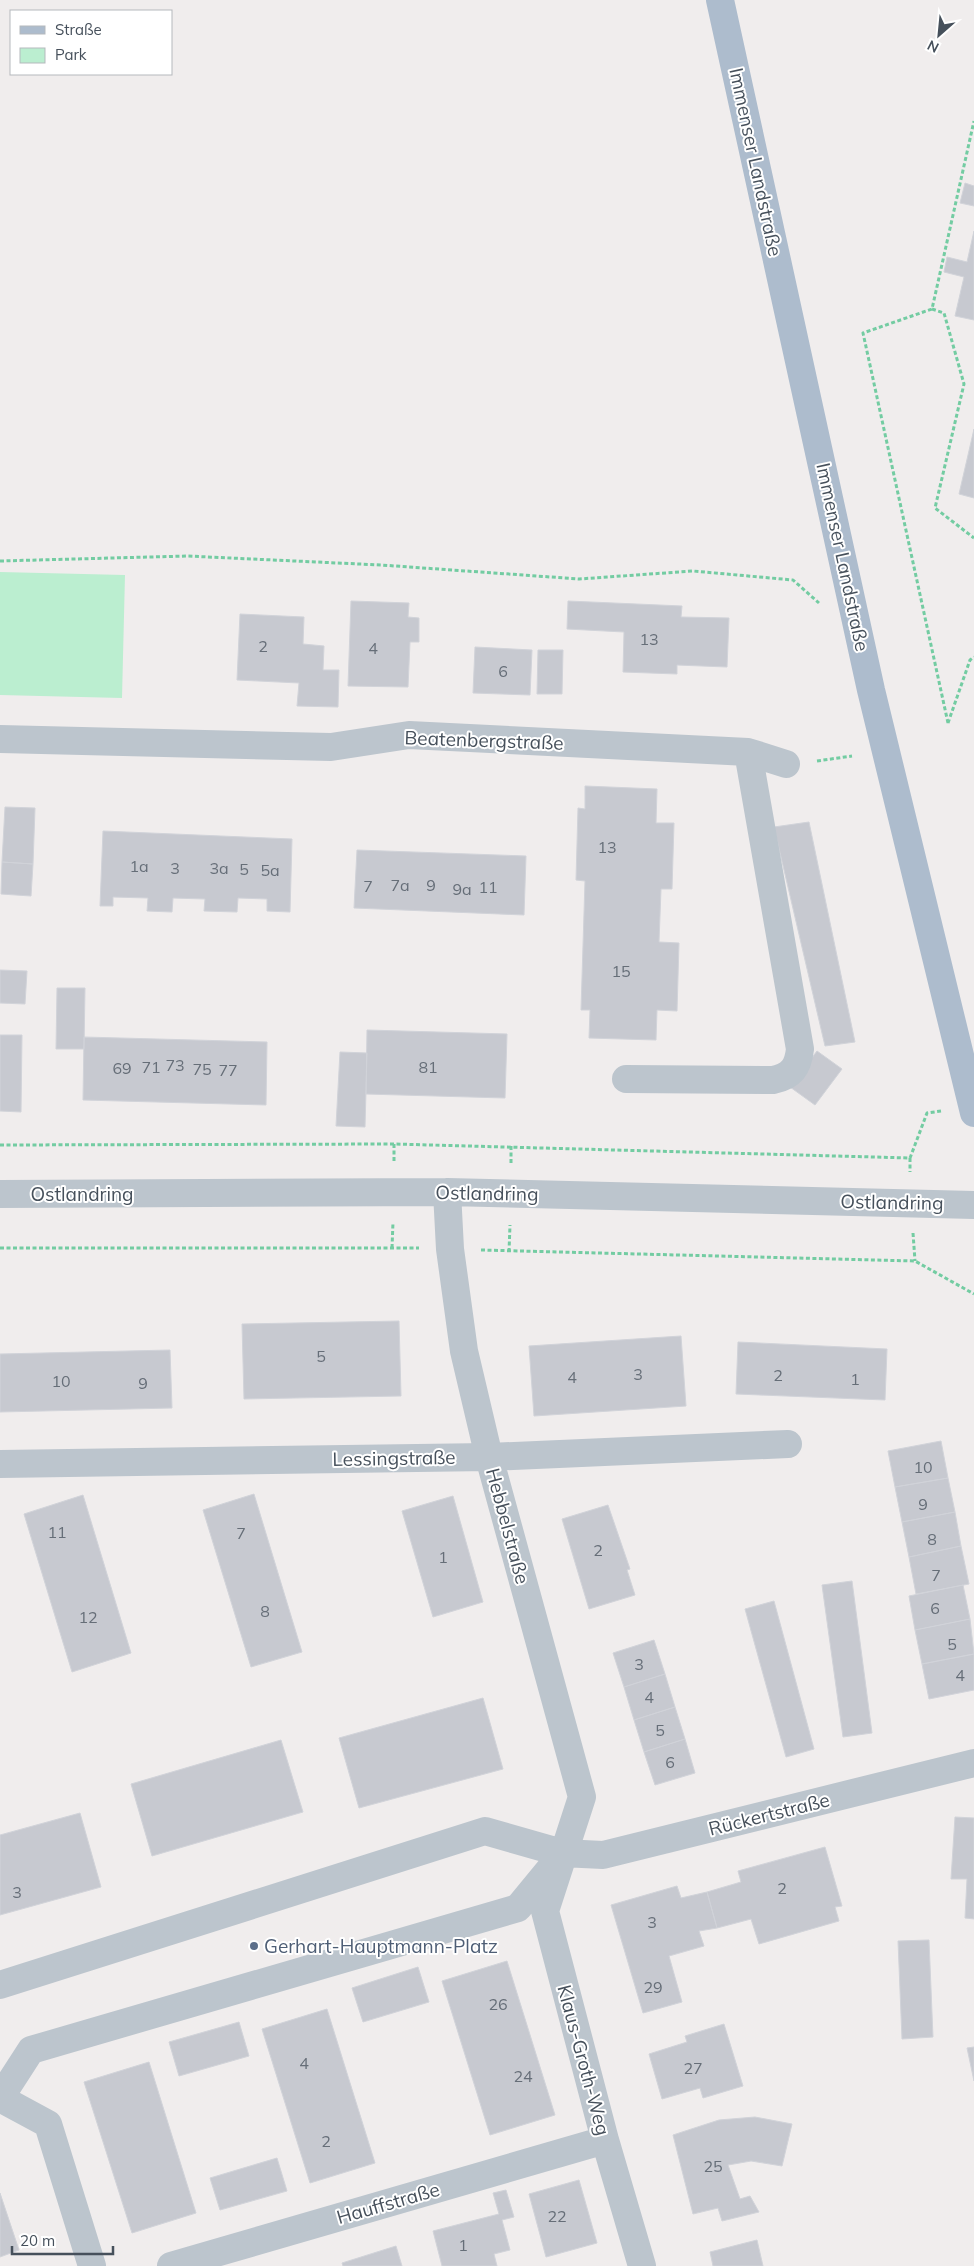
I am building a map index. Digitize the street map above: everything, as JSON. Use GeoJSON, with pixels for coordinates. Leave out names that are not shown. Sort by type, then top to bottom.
{"type":"FeatureCollection","features":[{"type":"Feature","properties":{"kind":"main road","name":"Immenser Landstraße"},"geometry":{"type":"LineString","coordinates":[[720,0],[872,690],[973,1109]]}},
{"type":"Feature","properties":{"kind":"street","name":"Beatenbergstraße"},"geometry":{"type":"LineString","coordinates":[[0,739],[331,747],[409,735],[748,752],[786,764]]}},
{"type":"Feature","properties":{"kind":"street"},"geometry":{"type":"LineString","coordinates":[[626,1079],[773,1080],[790,1074],[796,1067],[800,1049],[748,752]]}},
{"type":"Feature","properties":{"kind":"street","name":"Ostlandring"},"geometry":{"type":"LineString","coordinates":[[0,1194],[447,1192],[974,1204]]}},
{"type":"Feature","properties":{"kind":"street","name":"Hebbelstraße"},"geometry":{"type":"LineString","coordinates":[[447,1192],[450,1249],[464,1351],[489,1456],[582,1798],[562,1853]]}},
{"type":"Feature","properties":{"kind":"street","name":"Lessingstraße"},"geometry":{"type":"LineString","coordinates":[[0,1464],[489,1456],[788,1444]]}},
{"type":"Feature","properties":{"kind":"street","name":"Rückertstraße"},"geometry":{"type":"LineString","coordinates":[[562,1853],[603,1855],[974,1763]]}},
{"type":"Feature","properties":{"kind":"street"},"geometry":{"type":"LineString","coordinates":[[0,1985],[485,1831],[562,1853],[518,1908],[31,2050],[0,2098],[48,2124],[92,2266]]}},
{"type":"Feature","properties":{"kind":"street","name":"Klaus-Groth-Weg"},"geometry":{"type":"LineString","coordinates":[[562,1853],[545,1910],[605,2140],[642,2266]]}},
{"type":"Feature","properties":{"kind":"street","name":"Hauffstraße"},"geometry":{"type":"LineString","coordinates":[[171,2266],[605,2140]]}},
{"type":"Feature","properties":{"kind":"path"},"geometry":{"type":"LineString","coordinates":[[932,309],[974,121]]}},
{"type":"Feature","properties":{"kind":"path"},"geometry":{"type":"LineString","coordinates":[[974,538],[935,508],[964,384],[944,313],[932,309],[863,333],[948,724],[970,660],[974,657]]}},
{"type":"Feature","properties":{"kind":"path"},"geometry":{"type":"LineString","coordinates":[[0,561],[187,556],[381,565],[579,579],[693,571],[793,580],[819,603],[821,613]]}},
{"type":"Feature","properties":{"kind":"path"},"geometry":{"type":"LineString","coordinates":[[0,1145],[394,1144],[910,1158],[927,1113],[973,1109]]}},
{"type":"Feature","properties":{"kind":"path"},"geometry":{"type":"LineString","coordinates":[[0,1248],[450,1249],[915,1261],[974,1294]]}},
{"type":"Feature","properties":{"kind":"green space"},"geometry":{"type":"Polygon","coordinates":[[[0,572],[125,575],[122,698],[0,695],[0,572]]]}},
{"type":"Feature","properties":{"kind":"building"},"geometry":{"type":"Polygon","coordinates":[[[965,183],[974,186],[974,206],[960,203],[965,183]]]}},
{"type":"Feature","properties":{"kind":"building"},"geometry":{"type":"Polygon","coordinates":[[[974,231],[974,320],[955,316],[964,277],[944,272],[947,257],[967,262],[974,231]]]}},
{"type":"Feature","properties":{"kind":"building"},"geometry":{"type":"Polygon","coordinates":[[[974,429],[974,498],[959,494],[974,429]]]}},
{"type":"Feature","properties":{"kind":"building"},"geometry":{"type":"Polygon","coordinates":[[[351,601],[409,603],[408,617],[419,618],[419,642],[410,642],[408,687],[348,686],[351,601]]]}},
{"type":"Feature","properties":{"kind":"building"},"geometry":{"type":"Polygon","coordinates":[[[568,601],[682,606],[681,617],[729,618],[727,667],[677,665],[677,674],[623,672],[624,632],[567,629],[568,601]]]}},
{"type":"Feature","properties":{"kind":"building"},"geometry":{"type":"Polygon","coordinates":[[[240,614],[304,617],[303,644],[324,646],[323,670],[339,670],[338,707],[297,706],[299,683],[237,680],[240,614]]]}},
{"type":"Feature","properties":{"kind":"building"},"geometry":{"type":"Polygon","coordinates":[[[475,647],[532,650],[530,695],[473,693],[475,647]]]}},
{"type":"Feature","properties":{"kind":"building"},"geometry":{"type":"Polygon","coordinates":[[[538,650],[563,650],[562,694],[537,694],[538,650]]]}},
{"type":"Feature","properties":{"kind":"building"},"geometry":{"type":"Polygon","coordinates":[[[585,786],[657,789],[656,823],[674,823],[672,889],[661,889],[659,942],[679,943],[677,1011],[657,1010],[656,1040],[589,1038],[590,1010],[581,1010],[585,881],[576,880],[578,808],[585,809],[585,786]]]}},
{"type":"Feature","properties":{"kind":"building"},"geometry":{"type":"Polygon","coordinates":[[[5,807],[35,808],[33,864],[2,862],[5,807]]]}},
{"type":"Feature","properties":{"kind":"building"},"geometry":{"type":"Polygon","coordinates":[[[809,822],[855,1042],[825,1046],[774,827],[809,822]]]}},
{"type":"Feature","properties":{"kind":"building"},"geometry":{"type":"Polygon","coordinates":[[[103,831],[292,839],[290,912],[267,911],[267,899],[238,898],[237,912],[204,911],[205,899],[173,898],[172,912],[147,911],[148,898],[113,897],[113,906],[100,906],[103,831]]]}},
{"type":"Feature","properties":{"kind":"building"},"geometry":{"type":"Polygon","coordinates":[[[357,850],[526,856],[524,915],[354,908],[357,850]]]}},
{"type":"Feature","properties":{"kind":"building"},"geometry":{"type":"Polygon","coordinates":[[[2,862],[33,864],[31,896],[1,894],[2,862]]]}},
{"type":"Feature","properties":{"kind":"building"},"geometry":{"type":"Polygon","coordinates":[[[0,970],[27,971],[25,1004],[0,1003],[0,970]]]}},
{"type":"Feature","properties":{"kind":"building"},"geometry":{"type":"Polygon","coordinates":[[[57,988],[85,988],[84,1049],[56,1049],[57,988]]]}},
{"type":"Feature","properties":{"kind":"building"},"geometry":{"type":"Polygon","coordinates":[[[367,1030],[507,1034],[505,1098],[366,1094],[367,1030]]]}},
{"type":"Feature","properties":{"kind":"building"},"geometry":{"type":"Polygon","coordinates":[[[0,1035],[22,1035],[21,1112],[0,1111],[0,1035]]]}},
{"type":"Feature","properties":{"kind":"building"},"geometry":{"type":"Polygon","coordinates":[[[84,1037],[267,1042],[266,1105],[83,1100],[84,1037]]]}},
{"type":"Feature","properties":{"kind":"building"},"geometry":{"type":"Polygon","coordinates":[[[817,1051],[842,1069],[815,1105],[790,1087],[817,1051]]]}},
{"type":"Feature","properties":{"kind":"building"},"geometry":{"type":"Polygon","coordinates":[[[340,1052],[367,1053],[365,1127],[336,1126],[340,1052]]]}},
{"type":"Feature","properties":{"kind":"building"},"geometry":{"type":"Polygon","coordinates":[[[399,1321],[401,1396],[244,1399],[242,1324],[399,1321]]]}},
{"type":"Feature","properties":{"kind":"building"},"geometry":{"type":"Polygon","coordinates":[[[681,1336],[686,1406],[534,1416],[529,1346],[681,1336]]]}},
{"type":"Feature","properties":{"kind":"building"},"geometry":{"type":"Polygon","coordinates":[[[738,1342],[887,1349],[885,1400],[736,1394],[738,1342]]]}},
{"type":"Feature","properties":{"kind":"building"},"geometry":{"type":"Polygon","coordinates":[[[170,1350],[172,1408],[0,1412],[0,1354],[170,1350]]]}},
{"type":"Feature","properties":{"kind":"building"},"geometry":{"type":"Polygon","coordinates":[[[941,1441],[948,1478],[895,1487],[888,1451],[941,1441]]]}},
{"type":"Feature","properties":{"kind":"building"},"geometry":{"type":"Polygon","coordinates":[[[948,1478],[955,1512],[902,1522],[895,1487],[948,1478]]]}},
{"type":"Feature","properties":{"kind":"building"},"geometry":{"type":"Polygon","coordinates":[[[254,1494],[302,1652],[251,1667],[203,1510],[254,1494]]]}},
{"type":"Feature","properties":{"kind":"building"},"geometry":{"type":"Polygon","coordinates":[[[83,1495],[131,1653],[72,1672],[24,1514],[83,1495]]]}},
{"type":"Feature","properties":{"kind":"building"},"geometry":{"type":"Polygon","coordinates":[[[453,1496],[483,1602],[433,1617],[402,1511],[453,1496]]]}},
{"type":"Feature","properties":{"kind":"building"},"geometry":{"type":"Polygon","coordinates":[[[608,1505],[630,1569],[627,1570],[635,1595],[589,1609],[562,1519],[608,1505]]]}},
{"type":"Feature","properties":{"kind":"building"},"geometry":{"type":"Polygon","coordinates":[[[955,1512],[961,1546],[909,1557],[902,1522],[955,1512]]]}},
{"type":"Feature","properties":{"kind":"building"},"geometry":{"type":"Polygon","coordinates":[[[961,1546],[969,1584],[916,1594],[909,1557],[961,1546]]]}},
{"type":"Feature","properties":{"kind":"building"},"geometry":{"type":"Polygon","coordinates":[[[852,1581],[872,1733],[843,1737],[822,1585],[852,1581]]]}},
{"type":"Feature","properties":{"kind":"building"},"geometry":{"type":"Polygon","coordinates":[[[963,1585],[970,1619],[915,1630],[909,1596],[963,1585]]]}},
{"type":"Feature","properties":{"kind":"building"},"geometry":{"type":"Polygon","coordinates":[[[774,1601],[814,1749],[786,1757],[745,1609],[774,1601]]]}},
{"type":"Feature","properties":{"kind":"building"},"geometry":{"type":"Polygon","coordinates":[[[970,1619],[974,1654],[922,1664],[915,1630],[970,1619]]]}},
{"type":"Feature","properties":{"kind":"building"},"geometry":{"type":"Polygon","coordinates":[[[654,1640],[665,1674],[624,1687],[613,1653],[654,1640]]]}},
{"type":"Feature","properties":{"kind":"building"},"geometry":{"type":"Polygon","coordinates":[[[974,1654],[974,1690],[929,1699],[922,1664],[974,1654]]]}},
{"type":"Feature","properties":{"kind":"building"},"geometry":{"type":"Polygon","coordinates":[[[665,1674],[675,1707],[634,1720],[624,1687],[665,1674]]]}},
{"type":"Feature","properties":{"kind":"building"},"geometry":{"type":"Polygon","coordinates":[[[483,1698],[503,1769],[359,1808],[339,1738],[483,1698]]]}},
{"type":"Feature","properties":{"kind":"building"},"geometry":{"type":"Polygon","coordinates":[[[675,1707],[685,1739],[644,1752],[634,1720],[675,1707]]]}},
{"type":"Feature","properties":{"kind":"building"},"geometry":{"type":"Polygon","coordinates":[[[685,1739],[695,1773],[655,1785],[644,1752],[685,1739]]]}},
{"type":"Feature","properties":{"kind":"building"},"geometry":{"type":"Polygon","coordinates":[[[281,1740],[303,1812],[152,1856],[131,1784],[281,1740]]]}},
{"type":"Feature","properties":{"kind":"building"},"geometry":{"type":"Polygon","coordinates":[[[80,1813],[101,1887],[0,1915],[0,1835],[80,1813]]]}},
{"type":"Feature","properties":{"kind":"building"},"geometry":{"type":"Polygon","coordinates":[[[955,1817],[974,1818],[974,1919],[965,1918],[967,1879],[951,1879],[955,1817]]]}},
{"type":"Feature","properties":{"kind":"building"},"geometry":{"type":"Polygon","coordinates":[[[825,1847],[842,1906],[835,1907],[839,1921],[759,1944],[751,1919],[717,1928],[707,1892],[741,1882],[738,1871],[825,1847]]]}},
{"type":"Feature","properties":{"kind":"building"},"geometry":{"type":"Polygon","coordinates":[[[677,1886],[681,1898],[707,1892],[717,1928],[699,1931],[704,1946],[669,1956],[682,2002],[643,2013],[611,1905],[677,1886]]]}},
{"type":"Feature","properties":{"kind":"building"},"geometry":{"type":"Polygon","coordinates":[[[929,1940],[933,2037],[902,2039],[898,1941],[929,1940]]]}},
{"type":"Feature","properties":{"kind":"building"},"geometry":{"type":"Polygon","coordinates":[[[507,1961],[555,2115],[490,2135],[442,1981],[507,1961]]]}},
{"type":"Feature","properties":{"kind":"building"},"geometry":{"type":"Polygon","coordinates":[[[418,1967],[429,2002],[363,2022],[352,1988],[418,1967]]]}},
{"type":"Feature","properties":{"kind":"building"},"geometry":{"type":"Polygon","coordinates":[[[327,2009],[375,2163],[310,2183],[262,2029],[327,2009]]]}},
{"type":"Feature","properties":{"kind":"building"},"geometry":{"type":"Polygon","coordinates":[[[239,2022],[249,2056],[179,2076],[169,2042],[239,2022]]]}},
{"type":"Feature","properties":{"kind":"building"},"geometry":{"type":"Polygon","coordinates":[[[724,2024],[743,2086],[703,2098],[700,2088],[662,2099],[649,2054],[687,2042],[685,2036],[724,2024]]]}},
{"type":"Feature","properties":{"kind":"building"},"geometry":{"type":"Polygon","coordinates":[[[974,2047],[974,2081],[967,2048],[974,2047]]]}},
{"type":"Feature","properties":{"kind":"building"},"geometry":{"type":"Polygon","coordinates":[[[149,2062],[196,2213],[132,2233],[84,2082],[149,2062]]]}},
{"type":"Feature","properties":{"kind":"building"},"geometry":{"type":"Polygon","coordinates":[[[755,2117],[792,2124],[782,2166],[751,2161],[728,2165],[740,2199],[750,2196],[759,2212],[722,2221],[718,2208],[693,2214],[673,2135],[719,2120],[755,2117]]]}},
{"type":"Feature","properties":{"kind":"building"},"geometry":{"type":"Polygon","coordinates":[[[277,2158],[287,2191],[220,2210],[210,2178],[277,2158]]]}},
{"type":"Feature","properties":{"kind":"building"},"geometry":{"type":"Polygon","coordinates":[[[579,2180],[597,2243],[546,2257],[529,2194],[579,2180]]]}},
{"type":"Feature","properties":{"kind":"building"},"geometry":{"type":"Polygon","coordinates":[[[506,2190],[514,2217],[502,2220],[510,2250],[494,2254],[497,2266],[442,2266],[433,2231],[499,2214],[493,2193],[506,2190]]]}},
{"type":"Feature","properties":{"kind":"building"},"geometry":{"type":"Polygon","coordinates":[[[0,2193],[19,2250],[0,2257],[0,2193]]]}},
{"type":"Feature","properties":{"kind":"building"},"geometry":{"type":"Polygon","coordinates":[[[757,2240],[763,2266],[713,2266],[710,2252],[757,2240]]]}},
{"type":"Feature","properties":{"kind":"building"},"geometry":{"type":"Polygon","coordinates":[[[396,2246],[402,2266],[343,2266],[342,2263],[396,2246]]]}},
{"type":"Feature","properties":{"kind":"place","name":"Gerhart-Hauptmann-Platz"},"geometry":{"type":"Point","coordinates":[254,1946]}}]}
